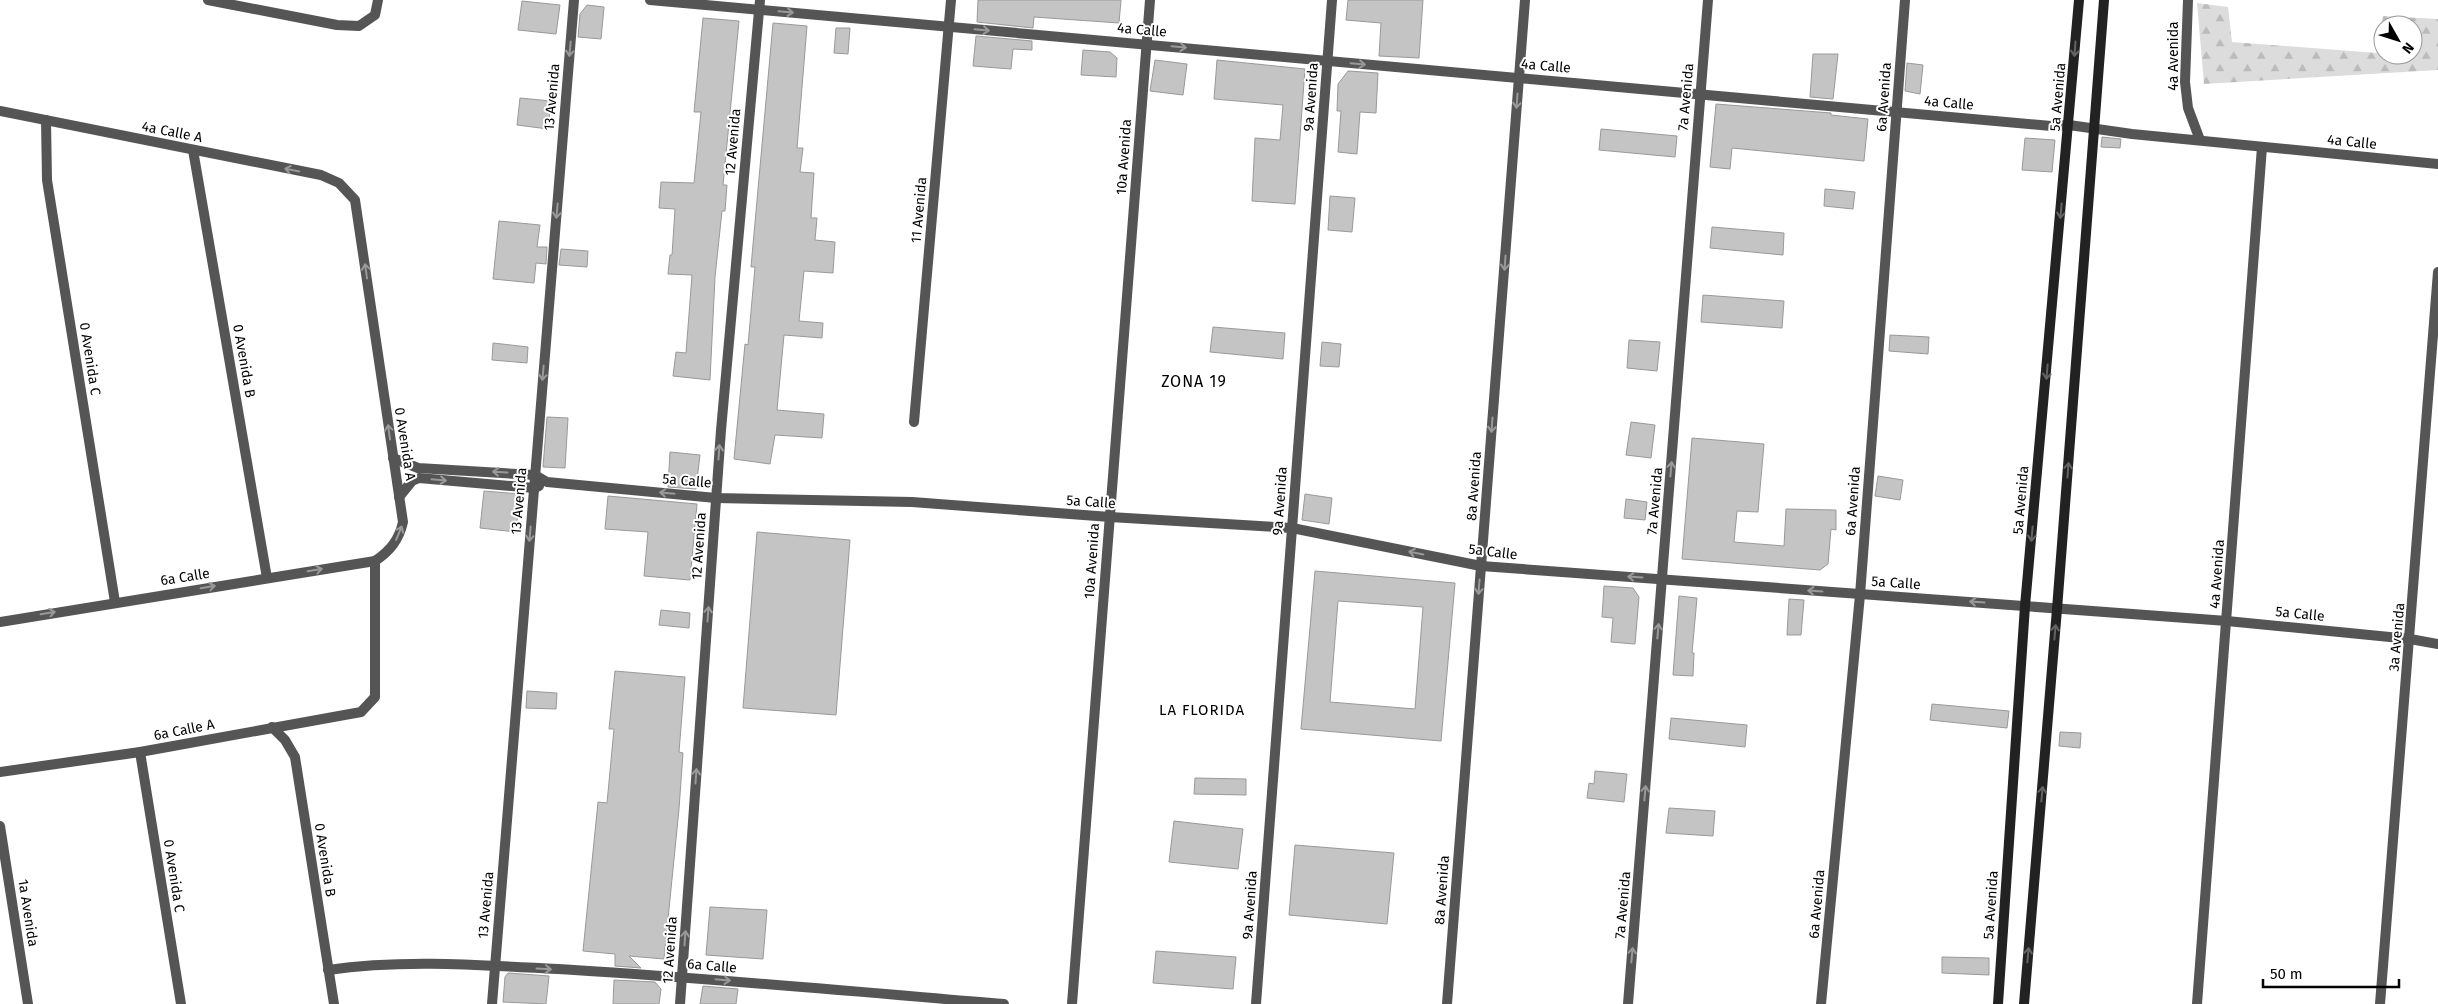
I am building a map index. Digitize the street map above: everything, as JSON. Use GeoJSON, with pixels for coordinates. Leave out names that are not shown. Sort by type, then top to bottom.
{"type":"FeatureCollection","features":[{"type":"Feature","properties":{"kind":"main road","name":"5a Avenida"},"geometry":{"type":"LineString","coordinates":[[1998,1004],[2025,606],[2079,0]]}},
{"type":"Feature","properties":{"kind":"main road"},"geometry":{"type":"LineString","coordinates":[[2024,1004],[2057,609],[2104,0]]}},
{"type":"Feature","properties":{"kind":"street"},"geometry":{"type":"LineString","coordinates":[[208,0],[337,25],[359,26],[375,15],[378,0]]}},
{"type":"Feature","properties":{"kind":"street","name":"13 Avenida"},"geometry":{"type":"LineString","coordinates":[[492,1004],[574,0]]}},
{"type":"Feature","properties":{"kind":"street","name":"4a Calle"},"geometry":{"type":"LineString","coordinates":[[650,0],[760,5],[949,27],[2051,126],[2069,125],[2094,130],[2438,164]]}},
{"type":"Feature","properties":{"kind":"street","name":"11 Avenida"},"geometry":{"type":"LineString","coordinates":[[914,422],[952,0]]}},
{"type":"Feature","properties":{"kind":"street","name":"10a Avenida"},"geometry":{"type":"LineString","coordinates":[[1072,1004],[1150,0]]}},
{"type":"Feature","properties":{"kind":"street","name":"9a Avenida"},"geometry":{"type":"LineString","coordinates":[[1256,1004],[1332,0]]}},
{"type":"Feature","properties":{"kind":"street","name":"8a Avenida"},"geometry":{"type":"LineString","coordinates":[[1447,1004],[1525,0]]}},
{"type":"Feature","properties":{"kind":"street","name":"7a Avenida"},"geometry":{"type":"LineString","coordinates":[[1628,1004],[1708,0]]}},
{"type":"Feature","properties":{"kind":"street","name":"6a Avenida"},"geometry":{"type":"LineString","coordinates":[[1822,1004],[1860,595],[1905,0]]}},
{"type":"Feature","properties":{"kind":"street","name":"4a Avenida"},"geometry":{"type":"LineString","coordinates":[[2188,0],[2185,82],[2188,108],[2200,140]]}},
{"type":"Feature","properties":{"kind":"street","name":"12 Avenida"},"geometry":{"type":"LineString","coordinates":[[680,1004],[716,498],[760,5]]}},
{"type":"Feature","properties":{"kind":"street","name":"4a Calle A"},"geometry":{"type":"LineString","coordinates":[[0,111],[321,175],[339,183]]}},
{"type":"Feature","properties":{"kind":"street","name":"0 Avenida C"},"geometry":{"type":"LineString","coordinates":[[46,120],[47,180],[115,602]]}},
{"type":"Feature","properties":{"kind":"street","name":"4a Avenida"},"geometry":{"type":"LineString","coordinates":[[2197,1004],[2262,146]]}},
{"type":"Feature","properties":{"kind":"street","name":"0 Avenida B"},"geometry":{"type":"LineString","coordinates":[[193,150],[267,578]]}},
{"type":"Feature","properties":{"kind":"street","name":"0 Avenida A"},"geometry":{"type":"LineString","coordinates":[[339,183],[355,200],[403,522],[400,533],[385,554],[375,560]]}},
{"type":"Feature","properties":{"kind":"street","name":"3a Avenida"},"geometry":{"type":"LineString","coordinates":[[2380,1004],[2438,272]]}},
{"type":"Feature","properties":{"kind":"street","name":"5a Calle"},"geometry":{"type":"LineString","coordinates":[[393,458],[418,468],[535,475],[547,482],[716,498],[912,502],[1110,518],[1292,528],[1481,566],[2227,621],[2410,639],[2438,644]]}},
{"type":"Feature","properties":{"kind":"street"},"geometry":{"type":"LineString","coordinates":[[400,497],[412,481],[420,478],[534,488],[547,482]]}},
{"type":"Feature","properties":{"kind":"street","name":"6a Calle"},"geometry":{"type":"LineString","coordinates":[[0,622],[375,560]]}},
{"type":"Feature","properties":{"kind":"street","name":"6a Calle A"},"geometry":{"type":"LineString","coordinates":[[0,772],[140,752],[361,712],[370,705],[375,697],[375,560]]}},
{"type":"Feature","properties":{"kind":"street","name":"0 Avenida B"},"geometry":{"type":"LineString","coordinates":[[272,727],[285,740],[294,757],[334,1004]]}},
{"type":"Feature","properties":{"kind":"street","name":"0 Avenida C"},"geometry":{"type":"LineString","coordinates":[[140,752],[181,1004]]}},
{"type":"Feature","properties":{"kind":"street","name":"1a Avenida"},"geometry":{"type":"LineString","coordinates":[[0,826],[28,1004]]}},
{"type":"Feature","properties":{"kind":"street","name":"6a Calle"},"geometry":{"type":"LineString","coordinates":[[328,970],[364,964],[495,966],[682,977],[1004,1004]]}},
{"type":"Feature","properties":{"kind":"street"},"geometry":{"type":"LineString","coordinates":[[867,1004],[868,993]]}},
{"type":"Feature","properties":{"kind":"green space"},"geometry":{"type":"Polygon","coordinates":[[[2197,3],[2228,7],[2232,42],[2373,53],[2373,65],[2423,65],[2423,18],[2438,19],[2438,70],[2204,84],[2197,3]]]}},
{"type":"Feature","properties":{"kind":"building"},"geometry":{"type":"Polygon","coordinates":[[[978,0],[1121,0],[1119,23],[1034,17],[1033,28],[977,22],[978,0]]]}},
{"type":"Feature","properties":{"kind":"building"},"geometry":{"type":"Polygon","coordinates":[[[1348,0],[1423,0],[1419,58],[1379,56],[1381,23],[1346,20],[1348,0]]]}},
{"type":"Feature","properties":{"kind":"building"},"geometry":{"type":"Polygon","coordinates":[[[522,1],[560,5],[556,34],[518,30],[522,1]]]}},
{"type":"Feature","properties":{"kind":"building"},"geometry":{"type":"Polygon","coordinates":[[[587,5],[604,7],[601,39],[578,37],[580,14],[587,5]]]}},
{"type":"Feature","properties":{"kind":"building"},"geometry":{"type":"Polygon","coordinates":[[[703,18],[739,21],[723,185],[727,185],[725,211],[722,211],[715,277],[710,380],[673,376],[676,352],[686,353],[692,275],[668,274],[670,255],[672,255],[675,209],[659,208],[661,182],[694,183],[701,112],[694,112],[703,18]]]}},
{"type":"Feature","properties":{"kind":"building"},"geometry":{"type":"Polygon","coordinates":[[[773,23],[807,26],[797,148],[803,148],[800,172],[814,173],[811,218],[817,218],[815,240],[835,242],[833,273],[804,271],[799,321],[823,323],[822,338],[784,335],[777,410],[824,414],[822,438],[775,435],[770,464],[734,459],[745,344],[748,345],[755,267],[751,267],[773,23]]]}},
{"type":"Feature","properties":{"kind":"building"},"geometry":{"type":"Polygon","coordinates":[[[836,28],[850,28],[848,54],[834,53],[836,28]]]}},
{"type":"Feature","properties":{"kind":"building"},"geometry":{"type":"Polygon","coordinates":[[[976,36],[1032,41],[1032,50],[1013,49],[1011,69],[973,66],[976,36]]]}},
{"type":"Feature","properties":{"kind":"building"},"geometry":{"type":"Polygon","coordinates":[[[1083,50],[1110,52],[1117,58],[1116,77],[1081,75],[1083,50]]]}},
{"type":"Feature","properties":{"kind":"building"},"geometry":{"type":"Polygon","coordinates":[[[1813,54],[1838,54],[1833,99],[1810,97],[1813,54]]]}},
{"type":"Feature","properties":{"kind":"building"},"geometry":{"type":"Polygon","coordinates":[[[1155,60],[1187,64],[1183,95],[1150,91],[1155,60]]]}},
{"type":"Feature","properties":{"kind":"building"},"geometry":{"type":"Polygon","coordinates":[[[1217,60],[1305,69],[1295,204],[1252,201],[1255,138],[1280,140],[1283,105],[1214,99],[1217,60]]]}},
{"type":"Feature","properties":{"kind":"building"},"geometry":{"type":"Polygon","coordinates":[[[1907,63],[1923,65],[1920,94],[1905,91],[1907,63]]]}},
{"type":"Feature","properties":{"kind":"building"},"geometry":{"type":"Polygon","coordinates":[[[1348,71],[1378,73],[1376,113],[1360,112],[1357,154],[1338,152],[1341,111],[1337,111],[1338,84],[1348,71]]]}},
{"type":"Feature","properties":{"kind":"building"},"geometry":{"type":"Polygon","coordinates":[[[520,98],[551,101],[548,129],[517,125],[520,98]]]}},
{"type":"Feature","properties":{"kind":"building"},"geometry":{"type":"Polygon","coordinates":[[[1716,104],[1831,113],[1831,115],[1868,119],[1864,161],[1732,148],[1730,169],[1710,167],[1716,104]]]}},
{"type":"Feature","properties":{"kind":"building"},"geometry":{"type":"Polygon","coordinates":[[[1601,129],[1677,136],[1675,157],[1599,150],[1601,129]]]}},
{"type":"Feature","properties":{"kind":"building"},"geometry":{"type":"Polygon","coordinates":[[[2102,137],[2121,139],[2120,148],[2101,147],[2102,137]]]}},
{"type":"Feature","properties":{"kind":"building"},"geometry":{"type":"Polygon","coordinates":[[[2025,138],[2055,140],[2052,172],[2022,170],[2025,138]]]}},
{"type":"Feature","properties":{"kind":"building"},"geometry":{"type":"Polygon","coordinates":[[[1825,189],[1855,192],[1853,209],[1824,206],[1825,189]]]}},
{"type":"Feature","properties":{"kind":"building"},"geometry":{"type":"Polygon","coordinates":[[[1330,196],[1355,198],[1352,232],[1328,230],[1330,196]]]}},
{"type":"Feature","properties":{"kind":"building"},"geometry":{"type":"Polygon","coordinates":[[[499,221],[540,225],[537,247],[547,247],[546,264],[536,263],[534,283],[493,279],[499,221]]]}},
{"type":"Feature","properties":{"kind":"building"},"geometry":{"type":"Polygon","coordinates":[[[1712,227],[1784,233],[1783,255],[1710,248],[1712,227]]]}},
{"type":"Feature","properties":{"kind":"building"},"geometry":{"type":"Polygon","coordinates":[[[561,249],[588,251],[587,267],[559,265],[561,249]]]}},
{"type":"Feature","properties":{"kind":"building"},"geometry":{"type":"Polygon","coordinates":[[[1703,295],[1784,301],[1782,328],[1701,322],[1703,295]]]}},
{"type":"Feature","properties":{"kind":"building"},"geometry":{"type":"Polygon","coordinates":[[[1213,327],[1285,333],[1283,359],[1210,352],[1213,327]]]}},
{"type":"Feature","properties":{"kind":"building"},"geometry":{"type":"Polygon","coordinates":[[[1890,335],[1929,337],[1928,354],[1889,351],[1890,335]]]}},
{"type":"Feature","properties":{"kind":"building"},"geometry":{"type":"Polygon","coordinates":[[[1629,340],[1660,342],[1657,371],[1627,368],[1629,340]]]}},
{"type":"Feature","properties":{"kind":"building"},"geometry":{"type":"Polygon","coordinates":[[[1322,342],[1341,344],[1339,367],[1320,366],[1322,342]]]}},
{"type":"Feature","properties":{"kind":"building"},"geometry":{"type":"Polygon","coordinates":[[[493,343],[528,347],[527,363],[492,360],[493,343]]]}},
{"type":"Feature","properties":{"kind":"building"},"geometry":{"type":"Polygon","coordinates":[[[547,417],[568,418],[565,468],[543,467],[547,417]]]}},
{"type":"Feature","properties":{"kind":"building"},"geometry":{"type":"Polygon","coordinates":[[[1631,422],[1655,425],[1651,458],[1626,455],[1631,422]]]}},
{"type":"Feature","properties":{"kind":"building"},"geometry":{"type":"Polygon","coordinates":[[[1692,438],[1764,444],[1758,512],[1737,511],[1734,542],[1784,546],[1786,509],[1836,510],[1836,530],[1831,529],[1828,564],[1820,570],[1682,559],[1692,438]]]}},
{"type":"Feature","properties":{"kind":"building"},"geometry":{"type":"Polygon","coordinates":[[[670,452],[700,455],[696,489],[668,487],[670,452]]]}},
{"type":"Feature","properties":{"kind":"building"},"geometry":{"type":"Polygon","coordinates":[[[1878,476],[1903,480],[1900,500],[1875,496],[1878,476]]]}},
{"type":"Feature","properties":{"kind":"building"},"geometry":{"type":"Polygon","coordinates":[[[484,491],[520,494],[516,532],[480,528],[484,491]]]}},
{"type":"Feature","properties":{"kind":"building"},"geometry":{"type":"Polygon","coordinates":[[[1305,494],[1332,498],[1329,524],[1302,520],[1305,494]]]}},
{"type":"Feature","properties":{"kind":"building"},"geometry":{"type":"Polygon","coordinates":[[[608,496],[697,504],[690,580],[644,576],[648,532],[605,529],[608,496]]]}},
{"type":"Feature","properties":{"kind":"building"},"geometry":{"type":"Polygon","coordinates":[[[1626,499],[1647,502],[1645,520],[1624,518],[1626,499]]]}},
{"type":"Feature","properties":{"kind":"building"},"geometry":{"type":"Polygon","coordinates":[[[757,532],[850,540],[836,715],[743,708],[757,532]]]}},
{"type":"Feature","properties":{"kind":"building"},"geometry":{"type":"Polygon","coordinates":[[[1315,571],[1455,583],[1441,741],[1301,729],[1315,571]],[[1338,601],[1330,702],[1415,709],[1423,607],[1338,601]]]}},
{"type":"Feature","properties":{"kind":"building"},"geometry":{"type":"Polygon","coordinates":[[[1604,586],[1633,588],[1639,597],[1635,644],[1611,642],[1613,618],[1602,617],[1604,586]]]}},
{"type":"Feature","properties":{"kind":"building"},"geometry":{"type":"Polygon","coordinates":[[[1679,596],[1697,598],[1692,653],[1694,653],[1693,676],[1673,675],[1679,596]]]}},
{"type":"Feature","properties":{"kind":"building"},"geometry":{"type":"Polygon","coordinates":[[[1789,599],[1804,600],[1801,635],[1787,635],[1789,599]]]}},
{"type":"Feature","properties":{"kind":"building"},"geometry":{"type":"Polygon","coordinates":[[[661,610],[690,613],[689,628],[659,625],[661,610]]]}},
{"type":"Feature","properties":{"kind":"building"},"geometry":{"type":"Polygon","coordinates":[[[615,671],[685,677],[679,752],[683,753],[679,809],[664,959],[629,956],[641,968],[615,966],[615,954],[583,951],[598,802],[607,803],[614,729],[609,729],[615,671]]]}},
{"type":"Feature","properties":{"kind":"building"},"geometry":{"type":"Polygon","coordinates":[[[527,691],[557,693],[556,709],[526,708],[527,691]]]}},
{"type":"Feature","properties":{"kind":"building"},"geometry":{"type":"Polygon","coordinates":[[[1932,704],[2009,711],[2007,728],[1930,720],[1932,704]]]}},
{"type":"Feature","properties":{"kind":"building"},"geometry":{"type":"Polygon","coordinates":[[[1671,718],[1747,725],[1745,747],[1669,739],[1671,718]]]}},
{"type":"Feature","properties":{"kind":"building"},"geometry":{"type":"Polygon","coordinates":[[[2060,732],[2081,733],[2080,748],[2059,746],[2060,732]]]}},
{"type":"Feature","properties":{"kind":"building"},"geometry":{"type":"Polygon","coordinates":[[[1595,771],[1627,774],[1624,802],[1587,798],[1589,783],[1594,784],[1595,771]]]}},
{"type":"Feature","properties":{"kind":"building"},"geometry":{"type":"Polygon","coordinates":[[[1195,778],[1246,779],[1246,795],[1194,794],[1195,778]]]}},
{"type":"Feature","properties":{"kind":"building"},"geometry":{"type":"Polygon","coordinates":[[[1669,808],[1715,811],[1713,836],[1666,833],[1669,808]]]}},
{"type":"Feature","properties":{"kind":"building"},"geometry":{"type":"Polygon","coordinates":[[[1174,821],[1243,829],[1238,869],[1169,862],[1174,821]]]}},
{"type":"Feature","properties":{"kind":"building"},"geometry":{"type":"Polygon","coordinates":[[[1295,845],[1394,853],[1387,924],[1289,915],[1295,845]]]}},
{"type":"Feature","properties":{"kind":"building"},"geometry":{"type":"Polygon","coordinates":[[[710,907],[767,910],[763,959],[706,955],[710,907]]]}},
{"type":"Feature","properties":{"kind":"building"},"geometry":{"type":"Polygon","coordinates":[[[1156,951],[1236,957],[1233,989],[1153,983],[1156,951]]]}},
{"type":"Feature","properties":{"kind":"building"},"geometry":{"type":"Polygon","coordinates":[[[1942,957],[1989,958],[1989,975],[1942,973],[1942,957]]]}},
{"type":"Feature","properties":{"kind":"building"},"geometry":{"type":"Polygon","coordinates":[[[508,973],[549,976],[546,1004],[503,1002],[505,977],[508,973]]]}},
{"type":"Feature","properties":{"kind":"building"},"geometry":{"type":"Polygon","coordinates":[[[614,980],[655,982],[661,989],[659,1004],[613,1004],[614,980]]]}},
{"type":"Feature","properties":{"kind":"building"},"geometry":{"type":"Polygon","coordinates":[[[703,986],[738,989],[736,1004],[700,1004],[703,986]]]}},
{"type":"Feature","properties":{"kind":"district","name":"ZONA 19"},"geometry":{"type":"Point","coordinates":[1194,381]}},
{"type":"Feature","properties":{"kind":"district","name":"LA FLORIDA"},"geometry":{"type":"Point","coordinates":[1202,710]}}]}
